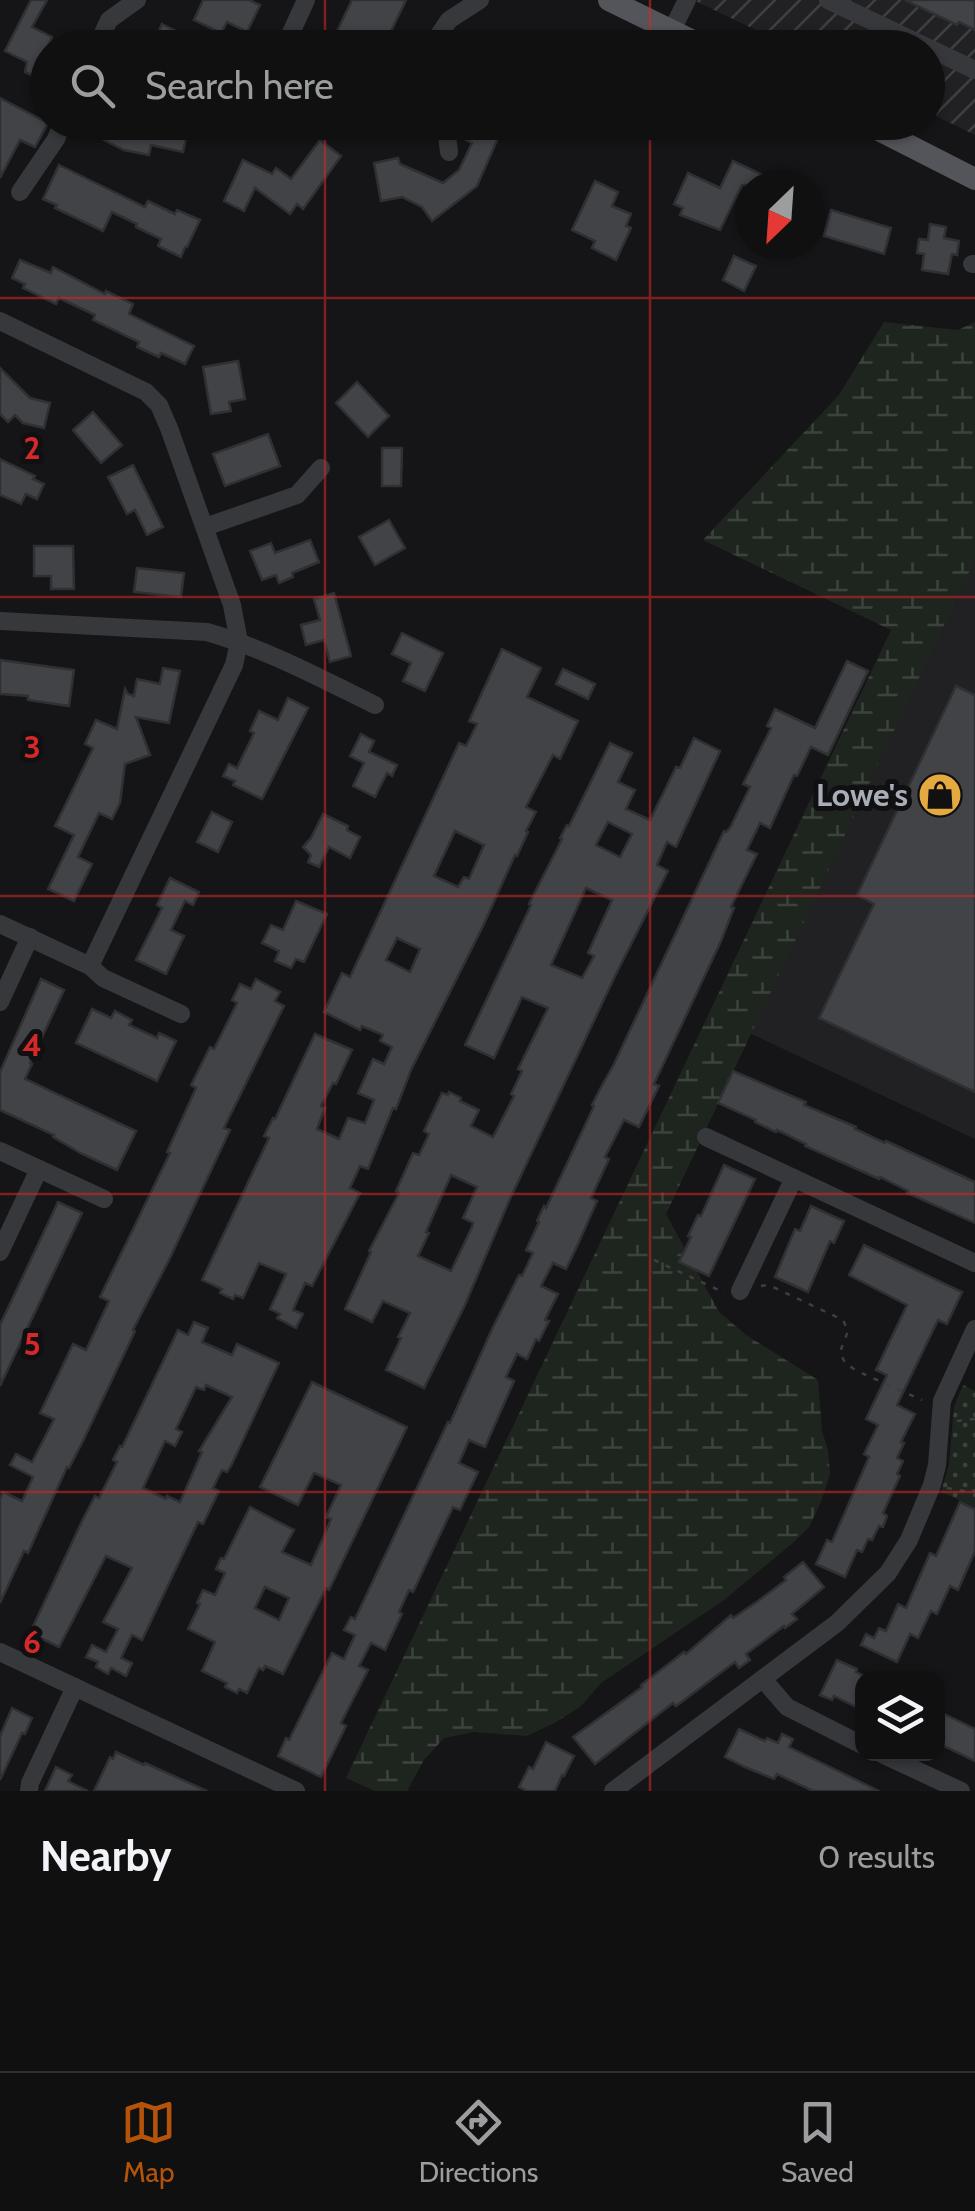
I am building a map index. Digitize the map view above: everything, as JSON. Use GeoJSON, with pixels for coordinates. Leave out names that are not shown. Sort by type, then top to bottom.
{"type":"FeatureCollection","features":[{"type":"Feature","properties":{"kind":"main road"},"geometry":{"type":"LineString","coordinates":[[608,0],[672,30]]}},
{"type":"Feature","properties":{"kind":"main road"},"geometry":{"type":"LineString","coordinates":[[898,140],[975,179]]}},
{"type":"Feature","properties":{"kind":"street"},"geometry":{"type":"LineString","coordinates":[[104,30],[108,20],[138,0]]}},
{"type":"Feature","properties":{"kind":"street"},"geometry":{"type":"LineString","coordinates":[[292,30],[306,0]]}},
{"type":"Feature","properties":{"kind":"street"},"geometry":{"type":"LineString","coordinates":[[442,30],[449,20],[480,0]]}},
{"type":"Feature","properties":{"kind":"street"},"geometry":{"type":"LineString","coordinates":[[672,30],[687,0]]}},
{"type":"Feature","properties":{"kind":"street"},"geometry":{"type":"LineString","coordinates":[[828,0],[891,30]]}},
{"type":"Feature","properties":{"kind":"street"},"geometry":{"type":"LineString","coordinates":[[945,56],[975,70]]}},
{"type":"Feature","properties":{"kind":"street"},"geometry":{"type":"LineString","coordinates":[[20,192],[55,140]]}},
{"type":"Feature","properties":{"kind":"street"},"geometry":{"type":"LineString","coordinates":[[448,140],[449,152]]}},
{"type":"Feature","properties":{"kind":"street"},"geometry":{"type":"LineString","coordinates":[[0,321],[146,392],[159,406],[232,606],[239,642],[234,665],[90,966]]}},
{"type":"Feature","properties":{"kind":"street"},"geometry":{"type":"LineString","coordinates":[[205,527],[297,495],[321,468]]}},
{"type":"Feature","properties":{"kind":"street"},"geometry":{"type":"LineString","coordinates":[[0,621],[207,632],[239,642],[375,705]]}},
{"type":"Feature","properties":{"kind":"street"},"geometry":{"type":"LineString","coordinates":[[0,924],[180,1014]]}},
{"type":"Feature","properties":{"kind":"street"},"geometry":{"type":"LineString","coordinates":[[0,1002],[30,938]]}},
{"type":"Feature","properties":{"kind":"street"},"geometry":{"type":"LineString","coordinates":[[706,1137],[975,1263]]}},
{"type":"Feature","properties":{"kind":"street"},"geometry":{"type":"LineString","coordinates":[[0,1151],[104,1199]]}},
{"type":"Feature","properties":{"kind":"street"},"geometry":{"type":"LineString","coordinates":[[0,1252],[40,1169]]}},
{"type":"Feature","properties":{"kind":"street"},"geometry":{"type":"LineString","coordinates":[[743,1292],[794,1178]]}},
{"type":"Feature","properties":{"kind":"street"},"geometry":{"type":"LineString","coordinates":[[614,1791],[837,1623],[888,1573],[909,1540],[932,1485],[941,1404],[975,1328]]}},
{"type":"Feature","properties":{"kind":"street"},"geometry":{"type":"LineString","coordinates":[[0,1652],[290,1790]]}},
{"type":"Feature","properties":{"kind":"street"},"geometry":{"type":"LineString","coordinates":[[763,1678],[787,1707],[855,1741]]}},
{"type":"Feature","properties":{"kind":"street"},"geometry":{"type":"LineString","coordinates":[[30,1791],[75,1687]]}},
{"type":"Feature","properties":{"kind":"street"},"geometry":{"type":"LineString","coordinates":[[897,1761],[961,1791]]}},
{"type":"Feature","properties":{"kind":"path"},"geometry":{"type":"LineString","coordinates":[[654,1260],[743,1292],[767,1284],[843,1320],[848,1331],[840,1352],[846,1363],[915,1398],[941,1404]]}},
{"type":"Feature","properties":{"kind":"path"},"geometry":{"type":"LineString","coordinates":[[932,1485],[975,1490]]}},
{"type":"Feature","properties":{"kind":"shaded area"},"geometry":{"type":"Polygon","coordinates":[[[693,0],[975,0],[975,135],[945,120],[945,30],[756,30],[693,0]]]}},
{"type":"Feature","properties":{"kind":"shaded area"},"geometry":{"type":"Polygon","coordinates":[[[975,456],[975,1139],[709,1014],[975,456]]]}},
{"type":"Feature","properties":{"kind":"green space"},"geometry":{"type":"Polygon","coordinates":[[[884,322],[958,330],[975,322],[975,559],[666,1214],[719,1312],[746,1335],[818,1380],[830,1474],[821,1502],[809,1527],[794,1542],[724,1600],[601,1683],[580,1707],[527,1736],[474,1732],[444,1738],[424,1760],[407,1791],[375,1791],[346,1778],[891,630],[703,540],[839,395],[884,322]]]}},
{"type":"Feature","properties":{"kind":"green space"},"geometry":{"type":"Polygon","coordinates":[[[963,1385],[975,1391],[975,1507],[941,1492],[949,1465],[954,1407],[963,1385]]]}},
{"type":"Feature","properties":{"kind":"building"},"geometry":{"type":"Polygon","coordinates":[[[31,0],[47,0],[32,27],[38,30],[30,30],[30,74],[25,72],[27,62],[5,51],[31,0]]]}},
{"type":"Feature","properties":{"kind":"building"},"geometry":{"type":"Polygon","coordinates":[[[203,0],[249,0],[260,5],[248,30],[227,22],[223,30],[215,30],[194,20],[203,0]]]}},
{"type":"Feature","properties":{"kind":"building"},"geometry":{"type":"Polygon","coordinates":[[[352,0],[406,0],[392,30],[338,30],[352,0]]]}},
{"type":"Feature","properties":{"kind":"building"},"geometry":{"type":"Polygon","coordinates":[[[905,0],[975,0],[975,30],[959,22],[957,25],[905,0]]]}},
{"type":"Feature","properties":{"kind":"building"},"geometry":{"type":"Polygon","coordinates":[[[0,98],[30,114],[30,140],[39,140],[35,147],[20,140],[0,178],[0,98]]]}},
{"type":"Feature","properties":{"kind":"building"},"geometry":{"type":"Polygon","coordinates":[[[104,140],[186,140],[183,152],[151,145],[149,155],[124,150],[104,140]]]}},
{"type":"Feature","properties":{"kind":"building"},"geometry":{"type":"Polygon","coordinates":[[[320,140],[341,156],[303,209],[297,204],[290,214],[255,188],[244,211],[224,201],[243,160],[272,174],[276,168],[291,179],[320,140]]]}},
{"type":"Feature","properties":{"kind":"building"},"geometry":{"type":"Polygon","coordinates":[[[466,140],[497,140],[477,186],[432,221],[422,207],[402,197],[381,201],[374,163],[398,158],[400,164],[443,183],[459,170],[472,143],[466,140]]]}},
{"type":"Feature","properties":{"kind":"building"},"geometry":{"type":"Polygon","coordinates":[[[733,161],[752,170],[735,170],[735,199],[720,230],[680,215],[683,208],[674,204],[688,173],[720,188],[733,161]]]}},
{"type":"Feature","properties":{"kind":"building"},"geometry":{"type":"Polygon","coordinates":[[[59,165],[145,207],[148,201],[200,220],[181,257],[158,246],[161,239],[112,212],[103,231],[43,199],[59,165]]]}},
{"type":"Feature","properties":{"kind":"building"},"geometry":{"type":"Polygon","coordinates":[[[595,181],[618,192],[612,206],[631,214],[626,226],[631,228],[616,260],[592,248],[595,241],[572,230],[595,181]]]}},
{"type":"Feature","properties":{"kind":"building"},"geometry":{"type":"Polygon","coordinates":[[[831,210],[891,228],[884,254],[825,236],[831,210]]]}},
{"type":"Feature","properties":{"kind":"building"},"geometry":{"type":"Polygon","coordinates":[[[930,224],[946,227],[944,238],[959,241],[948,274],[922,270],[924,254],[917,253],[919,239],[928,240],[930,224]]]}},
{"type":"Feature","properties":{"kind":"building"},"geometry":{"type":"Polygon","coordinates":[[[734,256],[735,260],[756,266],[744,291],[723,280],[734,256]]]}},
{"type":"Feature","properties":{"kind":"building"},"geometry":{"type":"Polygon","coordinates":[[[20,260],[51,273],[53,267],[133,304],[129,314],[194,346],[185,364],[137,347],[139,342],[59,298],[56,304],[23,288],[25,284],[12,278],[20,260]]]}},
{"type":"Feature","properties":{"kind":"building"},"geometry":{"type":"Polygon","coordinates":[[[238,361],[245,399],[229,402],[231,411],[211,414],[203,367],[238,361]]]}},
{"type":"Feature","properties":{"kind":"building"},"geometry":{"type":"Polygon","coordinates":[[[0,368],[30,398],[50,403],[44,428],[23,423],[15,415],[8,422],[0,414],[0,368]]]}},
{"type":"Feature","properties":{"kind":"building"},"geometry":{"type":"Polygon","coordinates":[[[357,382],[389,416],[368,437],[336,403],[357,382]]]}},
{"type":"Feature","properties":{"kind":"building"},"geometry":{"type":"Polygon","coordinates":[[[93,412],[122,445],[101,463],[73,430],[93,412]]]}},
{"type":"Feature","properties":{"kind":"building"},"geometry":{"type":"Polygon","coordinates":[[[268,434],[280,466],[225,486],[213,454],[268,434]]]}},
{"type":"Feature","properties":{"kind":"building"},"geometry":{"type":"Polygon","coordinates":[[[382,448],[402,448],[401,486],[382,486],[382,448]]]}},
{"type":"Feature","properties":{"kind":"building"},"geometry":{"type":"Polygon","coordinates":[[[0,459],[44,484],[37,499],[26,494],[21,504],[0,495],[0,459]]]}},
{"type":"Feature","properties":{"kind":"building"},"geometry":{"type":"Polygon","coordinates":[[[133,465],[163,527],[147,535],[135,510],[127,514],[108,477],[133,465]]]}},
{"type":"Feature","properties":{"kind":"building"},"geometry":{"type":"Polygon","coordinates":[[[389,520],[405,548],[375,565],[359,537],[389,520]]]}},
{"type":"Feature","properties":{"kind":"building"},"geometry":{"type":"Polygon","coordinates":[[[310,540],[319,562],[279,583],[276,575],[262,580],[250,551],[271,543],[275,553],[310,540]]]}},
{"type":"Feature","properties":{"kind":"building"},"geometry":{"type":"Polygon","coordinates":[[[34,546],[73,546],[74,589],[51,589],[51,576],[34,576],[34,546]]]}},
{"type":"Feature","properties":{"kind":"building"},"geometry":{"type":"Polygon","coordinates":[[[137,568],[184,573],[181,597],[134,592],[137,568]]]}},
{"type":"Feature","properties":{"kind":"building"},"geometry":{"type":"Polygon","coordinates":[[[334,593],[351,656],[330,662],[324,640],[306,645],[301,625],[320,620],[314,599],[334,593]]]}},
{"type":"Feature","properties":{"kind":"building"},"geometry":{"type":"Polygon","coordinates":[[[402,633],[443,653],[425,691],[403,681],[411,663],[392,654],[402,633]]]}},
{"type":"Feature","properties":{"kind":"building"},"geometry":{"type":"Polygon","coordinates":[[[502,649],[541,668],[527,697],[578,721],[560,759],[553,755],[526,807],[536,812],[528,832],[411,1070],[368,1169],[360,1166],[350,1188],[360,1193],[312,1286],[305,1283],[293,1310],[303,1314],[296,1328],[277,1318],[280,1314],[270,1309],[286,1274],[259,1263],[243,1298],[235,1295],[233,1299],[202,1280],[269,1138],[264,1136],[315,1034],[352,1050],[321,1106],[325,1108],[317,1129],[339,1139],[348,1118],[365,1123],[374,1100],[358,1093],[373,1059],[384,1064],[392,1047],[380,1041],[383,1035],[362,1026],[360,1030],[324,1012],[342,973],[350,977],[459,743],[466,746],[477,724],[469,721],[502,649]],[[455,831],[434,876],[458,887],[464,877],[469,879],[484,845],[455,831]],[[397,938],[386,960],[410,972],[420,949],[397,938]]]}},
{"type":"Feature","properties":{"kind":"building"},"geometry":{"type":"Polygon","coordinates":[[[0,660],[74,670],[69,706],[0,694],[0,660]]]}},
{"type":"Feature","properties":{"kind":"building"},"geometry":{"type":"Polygon","coordinates":[[[847,661],[868,671],[828,755],[811,747],[770,828],[760,823],[747,850],[757,854],[654,1084],[659,1086],[639,1127],[624,1120],[605,1157],[609,1159],[591,1198],[597,1201],[566,1269],[553,1263],[541,1286],[558,1294],[545,1320],[549,1321],[527,1359],[517,1354],[506,1377],[514,1381],[485,1447],[469,1440],[459,1463],[478,1472],[460,1510],[453,1507],[413,1592],[409,1590],[385,1650],[371,1643],[359,1666],[368,1670],[341,1723],[346,1726],[321,1777],[278,1756],[332,1653],[344,1659],[355,1635],[344,1630],[351,1617],[355,1619],[493,1327],[533,1253],[526,1250],[537,1221],[724,831],[730,828],[750,787],[743,784],[771,728],[767,726],[775,709],[815,728],[847,661]]]}},
{"type":"Feature","properties":{"kind":"building"},"geometry":{"type":"Polygon","coordinates":[[[163,668],[180,671],[169,723],[136,717],[150,755],[125,764],[120,803],[112,819],[99,813],[78,857],[92,864],[74,901],[48,889],[74,835],[55,826],[93,748],[85,744],[96,720],[117,729],[125,689],[134,696],[137,679],[160,684],[163,668]]]}},
{"type":"Feature","properties":{"kind":"building"},"geometry":{"type":"Polygon","coordinates":[[[563,669],[595,684],[588,699],[556,684],[563,669]]]}},
{"type":"Feature","properties":{"kind":"building","name":"Lowe's"},"geometry":{"type":"Polygon","coordinates":[[[956,686],[975,695],[975,1092],[819,1018],[874,904],[857,895],[956,686]]]}},
{"type":"Feature","properties":{"kind":"building"},"geometry":{"type":"Polygon","coordinates":[[[288,698],[308,708],[262,799],[223,776],[229,764],[237,768],[254,733],[250,731],[259,711],[278,720],[288,698]]]}},
{"type":"Feature","properties":{"kind":"building"},"geometry":{"type":"Polygon","coordinates":[[[361,734],[374,741],[369,752],[397,765],[392,776],[387,773],[375,797],[353,786],[364,763],[350,756],[361,734]]]}},
{"type":"Feature","properties":{"kind":"building"},"geometry":{"type":"Polygon","coordinates":[[[694,738],[720,751],[676,847],[667,842],[657,865],[668,871],[616,974],[424,1388],[386,1370],[410,1313],[383,1301],[372,1322],[345,1309],[399,1193],[396,1191],[413,1153],[419,1155],[429,1134],[424,1131],[442,1093],[449,1092],[479,1110],[471,1126],[493,1137],[514,1096],[511,1094],[522,1071],[518,1069],[548,1008],[522,997],[494,1058],[465,1045],[560,838],[610,743],[632,753],[618,782],[635,790],[626,809],[650,820],[676,767],[680,768],[694,738]],[[608,822],[596,845],[620,857],[632,834],[608,822]],[[586,888],[551,965],[582,978],[594,956],[588,953],[612,900],[586,888]],[[451,1175],[426,1232],[429,1233],[418,1256],[451,1271],[472,1227],[473,1223],[463,1218],[477,1187],[451,1175]]]}},
{"type":"Feature","properties":{"kind":"building"},"geometry":{"type":"Polygon","coordinates":[[[212,812],[232,822],[218,852],[197,842],[212,812]]]}},
{"type":"Feature","properties":{"kind":"building"},"geometry":{"type":"Polygon","coordinates":[[[323,814],[348,826],[347,830],[360,837],[350,858],[329,847],[319,867],[308,862],[311,855],[303,847],[323,814]]]}},
{"type":"Feature","properties":{"kind":"building"},"geometry":{"type":"Polygon","coordinates":[[[170,878],[199,892],[193,905],[185,901],[171,930],[184,936],[166,974],[136,960],[162,908],[157,905],[170,878]]]}},
{"type":"Feature","properties":{"kind":"building"},"geometry":{"type":"Polygon","coordinates":[[[296,901],[327,914],[304,962],[296,959],[291,968],[275,961],[279,951],[262,943],[271,925],[283,930],[296,901]]]}},
{"type":"Feature","properties":{"kind":"building"},"geometry":{"type":"Polygon","coordinates":[[[41,979],[64,990],[25,1079],[136,1131],[117,1170],[0,1110],[0,1072],[41,979]]]}},
{"type":"Feature","properties":{"kind":"building"},"geometry":{"type":"Polygon","coordinates":[[[256,979],[280,992],[275,1001],[284,1006],[224,1128],[230,1130],[84,1439],[0,1603],[0,1499],[3,1492],[22,1501],[33,1477],[10,1465],[16,1454],[32,1462],[54,1419],[40,1413],[73,1344],[86,1350],[109,1301],[100,1297],[170,1153],[167,1152],[196,1088],[191,1085],[237,1003],[232,1000],[240,984],[251,989],[256,979]]]}},
{"type":"Feature","properties":{"kind":"building"},"geometry":{"type":"Polygon","coordinates":[[[92,1009],[111,1018],[115,1011],[132,1020],[129,1025],[157,1038],[159,1033],[176,1041],[157,1081],[76,1043],[92,1009]]]}},
{"type":"Feature","properties":{"kind":"building"},"geometry":{"type":"Polygon","coordinates":[[[733,1071],[975,1182],[975,1223],[718,1103],[733,1071]]]}},
{"type":"Feature","properties":{"kind":"building"},"geometry":{"type":"Polygon","coordinates":[[[724,1165],[755,1179],[709,1276],[679,1262],[724,1165]]]}},
{"type":"Feature","properties":{"kind":"building"},"geometry":{"type":"Polygon","coordinates":[[[58,1202],[82,1213],[0,1386],[0,1325],[58,1202]]]}},
{"type":"Feature","properties":{"kind":"building"},"geometry":{"type":"Polygon","coordinates":[[[811,1206],[844,1221],[834,1243],[830,1241],[808,1292],[775,1277],[795,1229],[800,1231],[811,1206]]]}},
{"type":"Feature","properties":{"kind":"building"},"geometry":{"type":"Polygon","coordinates":[[[864,1245],[962,1292],[947,1324],[938,1320],[897,1405],[915,1414],[897,1458],[903,1461],[897,1474],[900,1476],[883,1513],[887,1516],[883,1527],[879,1526],[872,1540],[868,1539],[862,1552],[857,1550],[845,1577],[816,1564],[827,1540],[832,1542],[869,1457],[864,1454],[878,1425],[866,1419],[887,1375],[876,1370],[907,1305],[849,1275],[864,1245]]]}},
{"type":"Feature","properties":{"kind":"building"},"geometry":{"type":"Polygon","coordinates":[[[194,1322],[208,1328],[202,1342],[232,1355],[237,1344],[279,1363],[231,1466],[227,1472],[222,1470],[213,1488],[219,1491],[203,1524],[198,1522],[142,1640],[132,1635],[121,1658],[132,1663],[126,1676],[111,1668],[108,1674],[96,1667],[98,1662],[86,1657],[92,1645],[106,1652],[118,1629],[103,1622],[132,1568],[106,1556],[59,1647],[30,1633],[83,1519],[117,1462],[113,1460],[178,1330],[188,1335],[194,1322]],[[206,1385],[204,1390],[196,1387],[176,1429],[182,1432],[175,1446],[165,1441],[143,1488],[180,1502],[202,1452],[199,1451],[232,1397],[206,1385]]]}},
{"type":"Feature","properties":{"kind":"building"},"geometry":{"type":"Polygon","coordinates":[[[312,1382],[407,1427],[329,1590],[326,1588],[283,1674],[265,1666],[263,1670],[259,1668],[247,1693],[239,1689],[237,1693],[225,1687],[227,1683],[202,1671],[215,1642],[188,1629],[203,1590],[215,1595],[225,1573],[216,1569],[250,1507],[294,1530],[282,1552],[311,1565],[341,1485],[314,1473],[298,1505],[260,1487],[312,1382]],[[265,1587],[255,1608],[279,1620],[289,1598],[265,1587]]]}},
{"type":"Feature","properties":{"kind":"building"},"geometry":{"type":"Polygon","coordinates":[[[960,1502],[975,1509],[975,1551],[958,1590],[950,1586],[937,1614],[931,1611],[918,1638],[910,1634],[897,1662],[861,1645],[866,1634],[874,1638],[879,1628],[886,1631],[898,1604],[906,1608],[930,1553],[936,1556],[960,1502]]]}},
{"type":"Feature","properties":{"kind":"building"},"geometry":{"type":"Polygon","coordinates":[[[803,1562],[824,1587],[792,1614],[797,1619],[746,1654],[750,1660],[739,1668],[735,1662],[676,1706],[673,1703],[595,1764],[573,1737],[686,1654],[731,1615],[733,1618],[786,1580],[784,1577],[803,1562]]]}},
{"type":"Feature","properties":{"kind":"building"},"geometry":{"type":"Polygon","coordinates":[[[837,1660],[857,1669],[855,1706],[834,1696],[832,1700],[820,1695],[837,1660]]]}},
{"type":"Feature","properties":{"kind":"building"},"geometry":{"type":"Polygon","coordinates":[[[12,1708],[32,1718],[0,1780],[0,1736],[12,1708]]]}},
{"type":"Feature","properties":{"kind":"building"},"geometry":{"type":"Polygon","coordinates":[[[945,1714],[975,1729],[975,1761],[945,1746],[945,1714]]]}},
{"type":"Feature","properties":{"kind":"building"},"geometry":{"type":"Polygon","coordinates":[[[739,1729],[778,1743],[782,1734],[793,1739],[789,1747],[879,1791],[813,1791],[777,1774],[774,1779],[745,1767],[725,1757],[739,1729]]]}},
{"type":"Feature","properties":{"kind":"building"},"geometry":{"type":"Polygon","coordinates":[[[546,1742],[574,1756],[555,1791],[527,1791],[519,1787],[546,1742]]]}},
{"type":"Feature","properties":{"kind":"building"},"geometry":{"type":"Polygon","coordinates":[[[116,1752],[145,1763],[207,1791],[94,1791],[116,1752]]]}},
{"type":"Feature","properties":{"kind":"building"},"geometry":{"type":"Polygon","coordinates":[[[56,1767],[72,1775],[68,1781],[88,1791],[45,1791],[56,1767]]]}},
{"type":"Feature","properties":{"kind":"place","name":"Lowe's"},"geometry":{"type":"Point","coordinates":[940,795]}}]}
